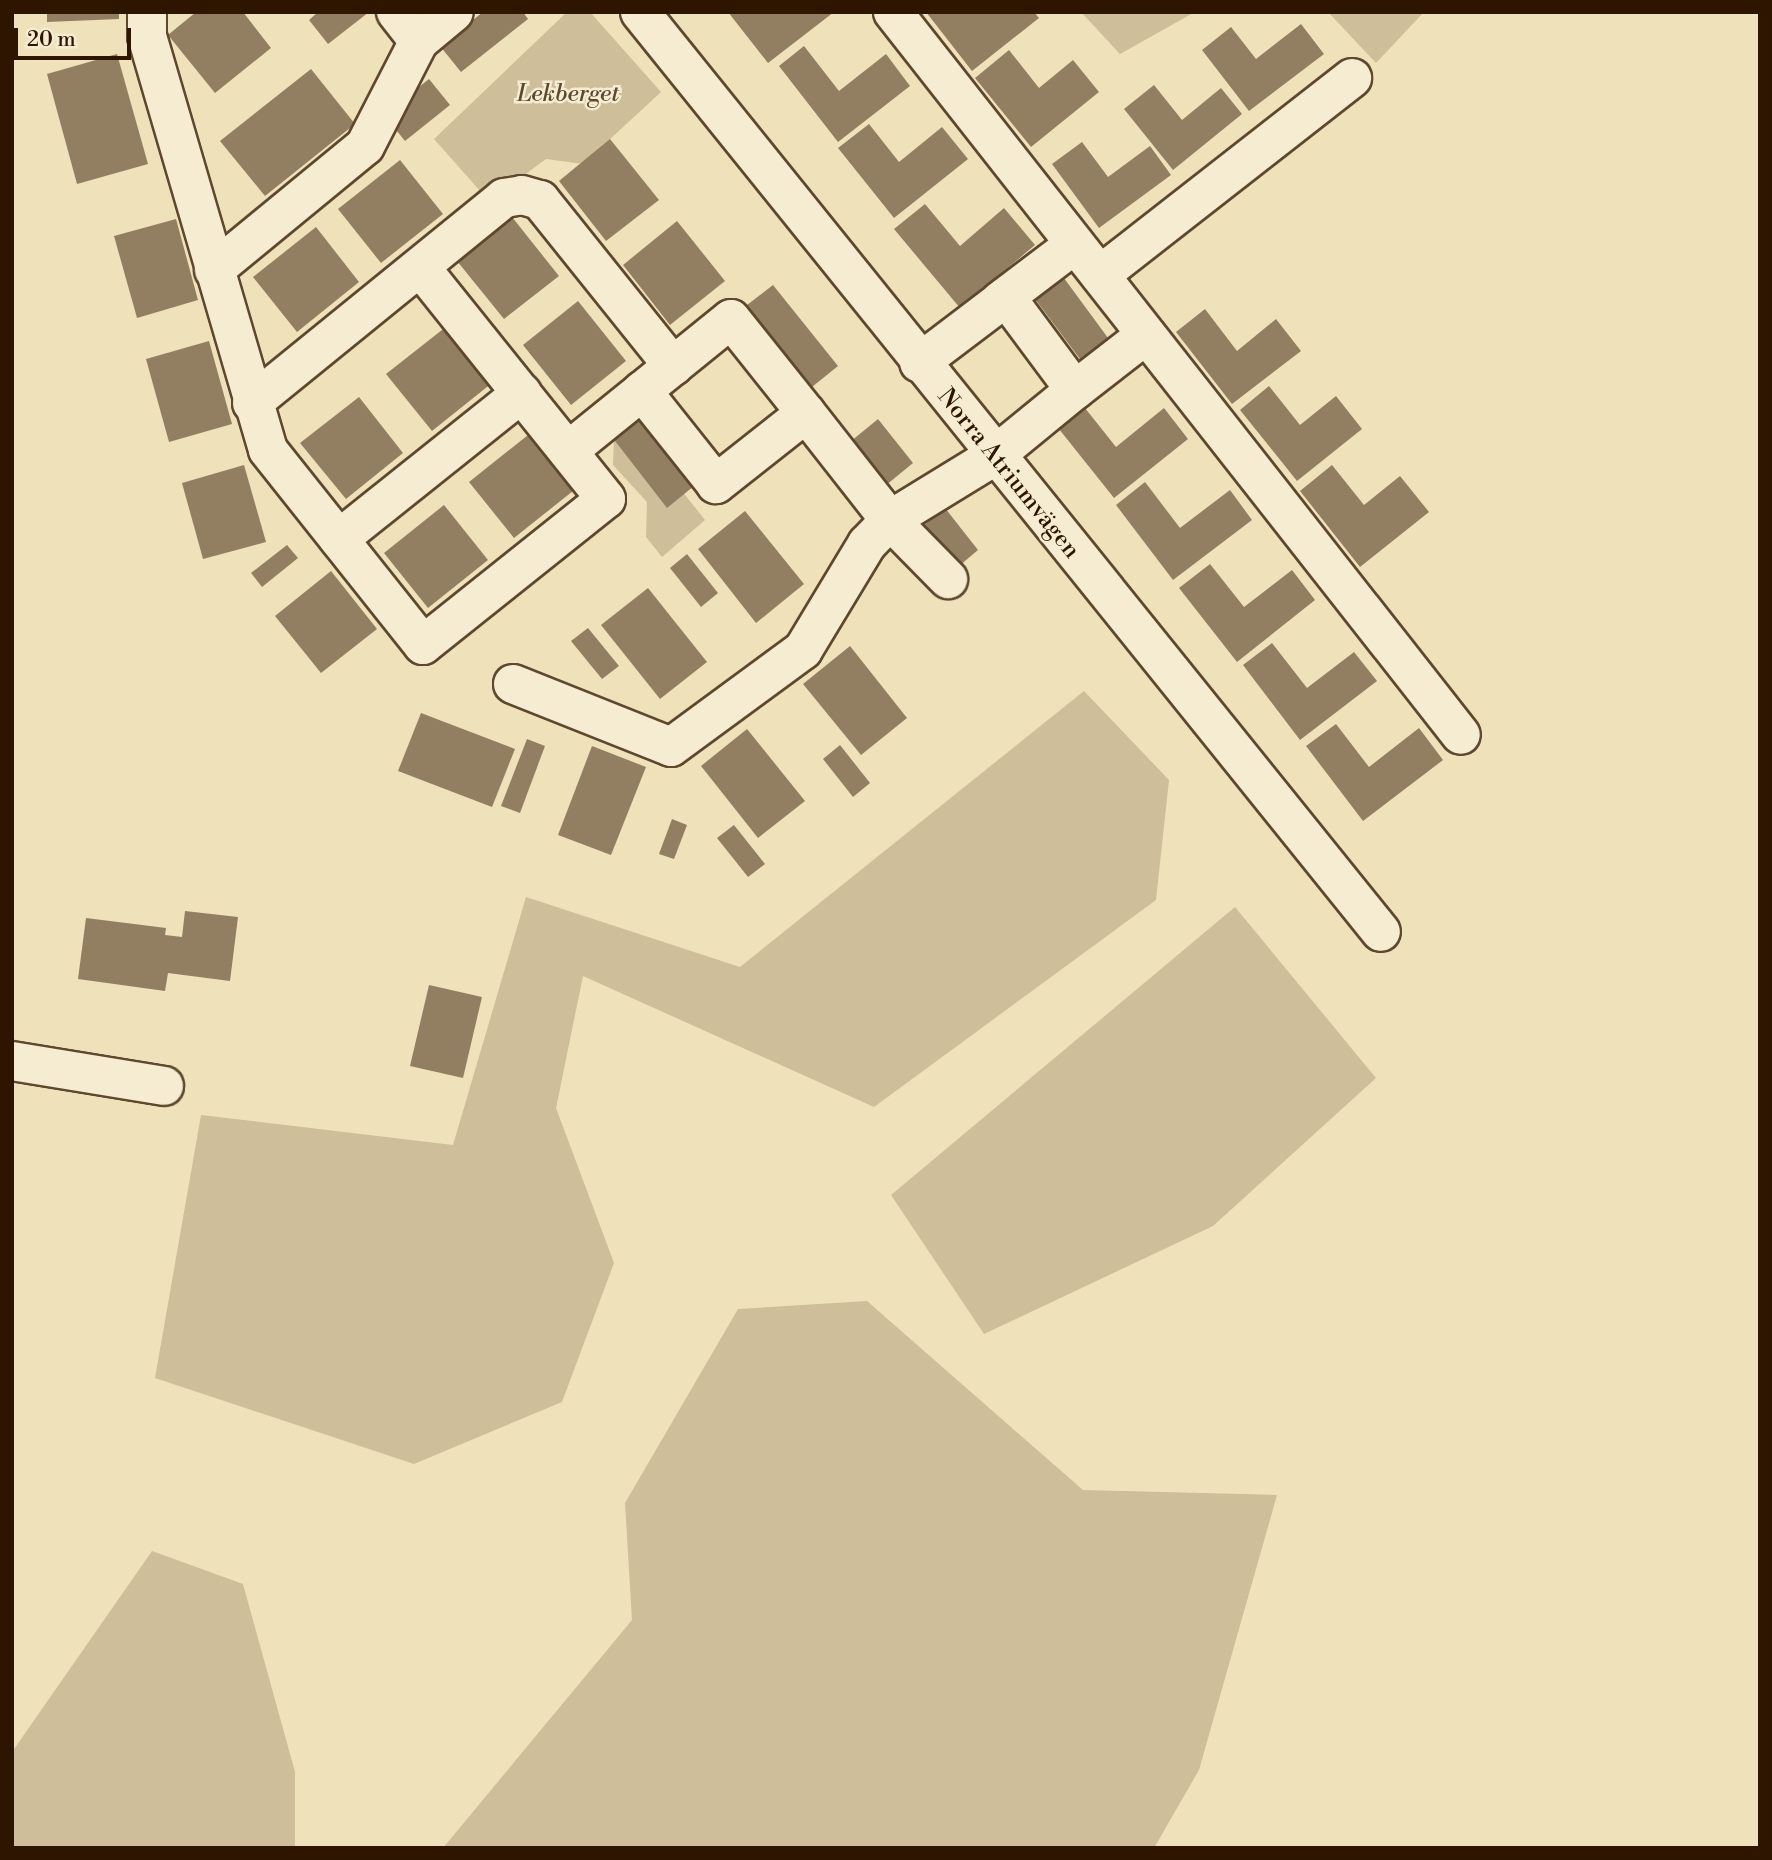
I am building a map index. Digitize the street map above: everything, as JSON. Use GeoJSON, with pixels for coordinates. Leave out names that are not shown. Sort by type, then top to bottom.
{"type":"FeatureCollection","features":[{"type":"Feature","properties":{"kind":"street"},"geometry":{"type":"LineString","coordinates":[[147,12],[147,36],[251,403],[268,450],[424,645],[606,499],[422,268]]}},
{"type":"Feature","properties":{"kind":"street"},"geometry":{"type":"LineString","coordinates":[[214,270],[365,146],[407,26],[454,12]]}},
{"type":"Feature","properties":{"kind":"street"},"geometry":{"type":"LineString","coordinates":[[893,12],[1461,735]]}},
{"type":"Feature","properties":{"kind":"street","name":"Norra Atriumvägen"},"geometry":{"type":"LineString","coordinates":[[647,15],[993,457],[1381,932]]}},
{"type":"Feature","properties":{"kind":"street"},"geometry":{"type":"LineString","coordinates":[[1100,275],[1352,78]]}},
{"type":"Feature","properties":{"kind":"street"},"geometry":{"type":"LineString","coordinates":[[251,403],[422,268],[503,198],[540,200],[673,366]]}},
{"type":"Feature","properties":{"kind":"street"},"geometry":{"type":"LineString","coordinates":[[919,363],[1075,244]]}},
{"type":"Feature","properties":{"kind":"street"},"geometry":{"type":"LineString","coordinates":[[1000,302],[1006,297],[1075,390]]}},
{"type":"Feature","properties":{"kind":"street"},"geometry":{"type":"LineString","coordinates":[[568,451],[731,320],[890,520],[948,579]]}},
{"type":"Feature","properties":{"kind":"street"},"geometry":{"type":"LineString","coordinates":[[513,684],[671,747],[803,650],[867,544],[890,520],[993,457],[1146,335]]}},
{"type":"Feature","properties":{"kind":"street"},"geometry":{"type":"LineString","coordinates":[[642,391],[716,484],[806,413]]}},
{"type":"Feature","properties":{"kind":"street"},"geometry":{"type":"LineString","coordinates":[[339,539],[522,393]]}},
{"type":"Feature","properties":{"kind":"street"},"geometry":{"type":"LineString","coordinates":[[12,1061],[164,1086]]}},
{"type":"Feature","properties":{"kind":"green space","name":"Lekberget"},"geometry":{"type":"Polygon","coordinates":[[[567,12],[590,12],[661,92],[583,164],[546,159],[489,201],[434,139],[567,12]]]}},
{"type":"Feature","properties":{"kind":"green space"},"geometry":{"type":"Polygon","coordinates":[[[1081,12],[1195,12],[1120,54],[1081,12]]]}},
{"type":"Feature","properties":{"kind":"green space"},"geometry":{"type":"Polygon","coordinates":[[[1328,12],[1424,12],[1376,63],[1328,12]]]}},
{"type":"Feature","properties":{"kind":"green space"},"geometry":{"type":"Polygon","coordinates":[[[631,427],[705,520],[662,557],[646,537],[647,502],[613,465],[614,439],[631,427]]]}},
{"type":"Feature","properties":{"kind":"green space"},"geometry":{"type":"Polygon","coordinates":[[[1084,691],[1169,780],[1156,900],[874,1107],[583,976],[556,1108],[614,1263],[562,1402],[414,1464],[155,1378],[201,1115],[453,1145],[526,897],[740,967],[1084,691]]]}},
{"type":"Feature","properties":{"kind":"green space"},"geometry":{"type":"Polygon","coordinates":[[[1235,907],[1376,1078],[1213,1226],[984,1334],[891,1195],[1235,907]]]}},
{"type":"Feature","properties":{"kind":"green space"},"geometry":{"type":"Polygon","coordinates":[[[867,1301],[1083,1490],[1277,1495],[1199,1770],[1154,1848],[443,1848],[632,1620],[625,1503],[738,1309],[867,1301]]]}},
{"type":"Feature","properties":{"kind":"green space"},"geometry":{"type":"Polygon","coordinates":[[[152,1551],[243,1584],[295,1772],[295,1848],[12,1848],[12,1752],[152,1551]]]}},
{"type":"Feature","properties":{"kind":"building"},"geometry":{"type":"Polygon","coordinates":[[[47,12],[119,12],[119,19],[47,22],[47,12]]]}},
{"type":"Feature","properties":{"kind":"building"},"geometry":{"type":"Polygon","coordinates":[[[196,12],[243,12],[271,48],[215,93],[168,35],[196,12]]]}},
{"type":"Feature","properties":{"kind":"building"},"geometry":{"type":"Polygon","coordinates":[[[318,12],[369,12],[328,44],[309,20],[318,12]]]}},
{"type":"Feature","properties":{"kind":"building"},"geometry":{"type":"Polygon","coordinates":[[[483,12],[523,12],[528,19],[461,72],[440,46],[483,12]]]}},
{"type":"Feature","properties":{"kind":"building"},"geometry":{"type":"Polygon","coordinates":[[[728,12],[834,12],[768,63],[728,12]]]}},
{"type":"Feature","properties":{"kind":"building"},"geometry":{"type":"Polygon","coordinates":[[[926,12],[1034,12],[1039,18],[972,71],[926,12]]]}},
{"type":"Feature","properties":{"kind":"building"},"geometry":{"type":"Polygon","coordinates":[[[1301,24],[1324,54],[1249,111],[1202,50],[1231,27],[1256,59],[1301,24]]]}},
{"type":"Feature","properties":{"kind":"building"},"geometry":{"type":"Polygon","coordinates":[[[804,46],[839,91],[886,54],[910,86],[838,142],[779,66],[804,46]]]}},
{"type":"Feature","properties":{"kind":"building"},"geometry":{"type":"Polygon","coordinates":[[[1009,50],[1039,88],[1073,60],[1099,92],[1031,147],[975,78],[1009,50]]]}},
{"type":"Feature","properties":{"kind":"building"},"geometry":{"type":"Polygon","coordinates":[[[117,54],[148,164],[77,184],[47,74],[117,54]]]}},
{"type":"Feature","properties":{"kind":"building"},"geometry":{"type":"Polygon","coordinates":[[[311,69],[355,124],[265,196],[220,141],[311,69]]]}},
{"type":"Feature","properties":{"kind":"building"},"geometry":{"type":"Polygon","coordinates":[[[429,79],[450,105],[405,141],[384,115],[429,79]]]}},
{"type":"Feature","properties":{"kind":"building"},"geometry":{"type":"Polygon","coordinates":[[[1154,85],[1182,120],[1221,88],[1242,114],[1173,170],[1124,109],[1154,85]]]}},
{"type":"Feature","properties":{"kind":"building"},"geometry":{"type":"Polygon","coordinates":[[[869,124],[899,162],[942,127],[968,159],[894,218],[838,148],[869,124]]]}},
{"type":"Feature","properties":{"kind":"building"},"geometry":{"type":"Polygon","coordinates":[[[610,139],[659,200],[606,241],[559,181],[610,139]]]}},
{"type":"Feature","properties":{"kind":"building"},"geometry":{"type":"Polygon","coordinates":[[[1082,142],[1108,177],[1150,146],[1171,175],[1099,228],[1052,164],[1082,142]]]}},
{"type":"Feature","properties":{"kind":"building"},"geometry":{"type":"Polygon","coordinates":[[[400,160],[443,214],[381,263],[338,209],[400,160]]]}},
{"type":"Feature","properties":{"kind":"building"},"geometry":{"type":"Polygon","coordinates":[[[925,204],[960,246],[1004,208],[1035,245],[960,308],[894,229],[925,204]]]}},
{"type":"Feature","properties":{"kind":"building"},"geometry":{"type":"Polygon","coordinates":[[[512,217],[559,276],[504,319],[457,261],[512,217]]]}},
{"type":"Feature","properties":{"kind":"building"},"geometry":{"type":"Polygon","coordinates":[[[176,219],[198,300],[137,318],[114,236],[176,219]]]}},
{"type":"Feature","properties":{"kind":"building"},"geometry":{"type":"Polygon","coordinates":[[[677,221],[725,281],[670,325],[623,265],[677,221]]]}},
{"type":"Feature","properties":{"kind":"building"},"geometry":{"type":"Polygon","coordinates":[[[316,227],[359,282],[297,332],[253,277],[316,227]]]}},
{"type":"Feature","properties":{"kind":"building"},"geometry":{"type":"Polygon","coordinates":[[[1058,270],[1111,342],[1083,363],[1029,291],[1058,270]]]}},
{"type":"Feature","properties":{"kind":"building"},"geometry":{"type":"Polygon","coordinates":[[[773,285],[838,366],[812,387],[747,305],[773,285]]]}},
{"type":"Feature","properties":{"kind":"building"},"geometry":{"type":"Polygon","coordinates":[[[578,301],[626,361],[571,405],[523,345],[578,301]]]}},
{"type":"Feature","properties":{"kind":"building"},"geometry":{"type":"Polygon","coordinates":[[[1205,309],[1237,351],[1276,319],[1301,351],[1232,404],[1176,332],[1205,309]]]}},
{"type":"Feature","properties":{"kind":"building"},"geometry":{"type":"Polygon","coordinates":[[[447,326],[492,383],[432,431],[386,374],[447,326]]]}},
{"type":"Feature","properties":{"kind":"building"},"geometry":{"type":"Polygon","coordinates":[[[209,341],[232,424],[169,442],[146,359],[209,341]]]}},
{"type":"Feature","properties":{"kind":"building"},"geometry":{"type":"Polygon","coordinates":[[[1269,386],[1300,425],[1336,396],[1362,429],[1297,481],[1240,410],[1269,386]]]}},
{"type":"Feature","properties":{"kind":"building"},"geometry":{"type":"Polygon","coordinates":[[[359,397],[403,453],[346,499],[300,443],[359,397]]]}},
{"type":"Feature","properties":{"kind":"building"},"geometry":{"type":"Polygon","coordinates":[[[1081,403],[1116,447],[1164,408],[1188,439],[1114,498],[1055,424],[1081,403]]]}},
{"type":"Feature","properties":{"kind":"building"},"geometry":{"type":"Polygon","coordinates":[[[638,416],[694,486],[667,508],[612,437],[638,416]]]}},
{"type":"Feature","properties":{"kind":"building"},"geometry":{"type":"Polygon","coordinates":[[[878,419],[913,463],[885,486],[850,442],[878,419]]]}},
{"type":"Feature","properties":{"kind":"building"},"geometry":{"type":"Polygon","coordinates":[[[528,435],[573,491],[514,538],[469,482],[528,435]]]}},
{"type":"Feature","properties":{"kind":"building"},"geometry":{"type":"Polygon","coordinates":[[[244,465],[266,542],[203,559],[182,483],[244,465]]]}},
{"type":"Feature","properties":{"kind":"building"},"geometry":{"type":"Polygon","coordinates":[[[1332,465],[1364,505],[1400,476],[1429,512],[1360,567],[1300,491],[1332,465]]]}},
{"type":"Feature","properties":{"kind":"building"},"geometry":{"type":"Polygon","coordinates":[[[1145,482],[1180,528],[1230,490],[1252,520],[1173,580],[1116,505],[1145,482]]]}},
{"type":"Feature","properties":{"kind":"building"},"geometry":{"type":"Polygon","coordinates":[[[444,505],[488,560],[428,608],[384,553],[444,505]]]}},
{"type":"Feature","properties":{"kind":"building"},"geometry":{"type":"Polygon","coordinates":[[[945,508],[978,550],[952,572],[918,530],[945,508]]]}},
{"type":"Feature","properties":{"kind":"building"},"geometry":{"type":"Polygon","coordinates":[[[745,511],[804,584],[756,623],[698,549],[745,511]]]}},
{"type":"Feature","properties":{"kind":"building"},"geometry":{"type":"Polygon","coordinates":[[[287,545],[298,558],[262,587],[251,573],[287,545]]]}},
{"type":"Feature","properties":{"kind":"building"},"geometry":{"type":"Polygon","coordinates":[[[687,554],[718,593],[701,607],[670,568],[687,554]]]}},
{"type":"Feature","properties":{"kind":"building"},"geometry":{"type":"Polygon","coordinates":[[[1210,564],[1244,607],[1292,570],[1315,600],[1237,662],[1179,588],[1210,564]]]}},
{"type":"Feature","properties":{"kind":"building"},"geometry":{"type":"Polygon","coordinates":[[[331,571],[377,629],[321,673],[275,616],[331,571]]]}},
{"type":"Feature","properties":{"kind":"building"},"geometry":{"type":"Polygon","coordinates":[[[648,588],[707,662],[660,699],[601,625],[648,588]]]}},
{"type":"Feature","properties":{"kind":"building"},"geometry":{"type":"Polygon","coordinates":[[[588,628],[619,666],[602,679],[571,641],[588,628]]]}},
{"type":"Feature","properties":{"kind":"building"},"geometry":{"type":"Polygon","coordinates":[[[1272,643],[1307,688],[1354,652],[1377,681],[1300,740],[1243,665],[1272,643]]]}},
{"type":"Feature","properties":{"kind":"building"},"geometry":{"type":"Polygon","coordinates":[[[850,646],[907,718],[861,755],[803,684],[850,646]]]}},
{"type":"Feature","properties":{"kind":"building"},"geometry":{"type":"Polygon","coordinates":[[[421,713],[515,749],[492,807],[398,771],[421,713]]]}},
{"type":"Feature","properties":{"kind":"building"},"geometry":{"type":"Polygon","coordinates":[[[1336,724],[1369,767],[1419,728],[1443,760],[1363,821],[1306,746],[1336,724]]]}},
{"type":"Feature","properties":{"kind":"building"},"geometry":{"type":"Polygon","coordinates":[[[747,729],[805,801],[758,838],[701,766],[747,729]]]}},
{"type":"Feature","properties":{"kind":"building"},"geometry":{"type":"Polygon","coordinates":[[[527,739],[545,746],[520,813],[501,806],[527,739]]]}},
{"type":"Feature","properties":{"kind":"building"},"geometry":{"type":"Polygon","coordinates":[[[840,745],[870,783],[853,797],[823,759],[840,745]]]}},
{"type":"Feature","properties":{"kind":"building"},"geometry":{"type":"Polygon","coordinates":[[[592,746],[646,767],[611,855],[558,835],[592,746]]]}},
{"type":"Feature","properties":{"kind":"building"},"geometry":{"type":"Polygon","coordinates":[[[672,819],[687,825],[674,859],[659,854],[672,819]]]}},
{"type":"Feature","properties":{"kind":"building"},"geometry":{"type":"Polygon","coordinates":[[[734,825],[765,864],[748,877],[717,838],[734,825]]]}},
{"type":"Feature","properties":{"kind":"building"},"geometry":{"type":"Polygon","coordinates":[[[185,911],[238,917],[230,981],[168,973],[165,991],[78,979],[86,918],[166,928],[165,935],[182,937],[185,911]]]}},
{"type":"Feature","properties":{"kind":"building"},"geometry":{"type":"Polygon","coordinates":[[[429,985],[482,997],[463,1078],[410,1066],[429,985]]]}}]}
